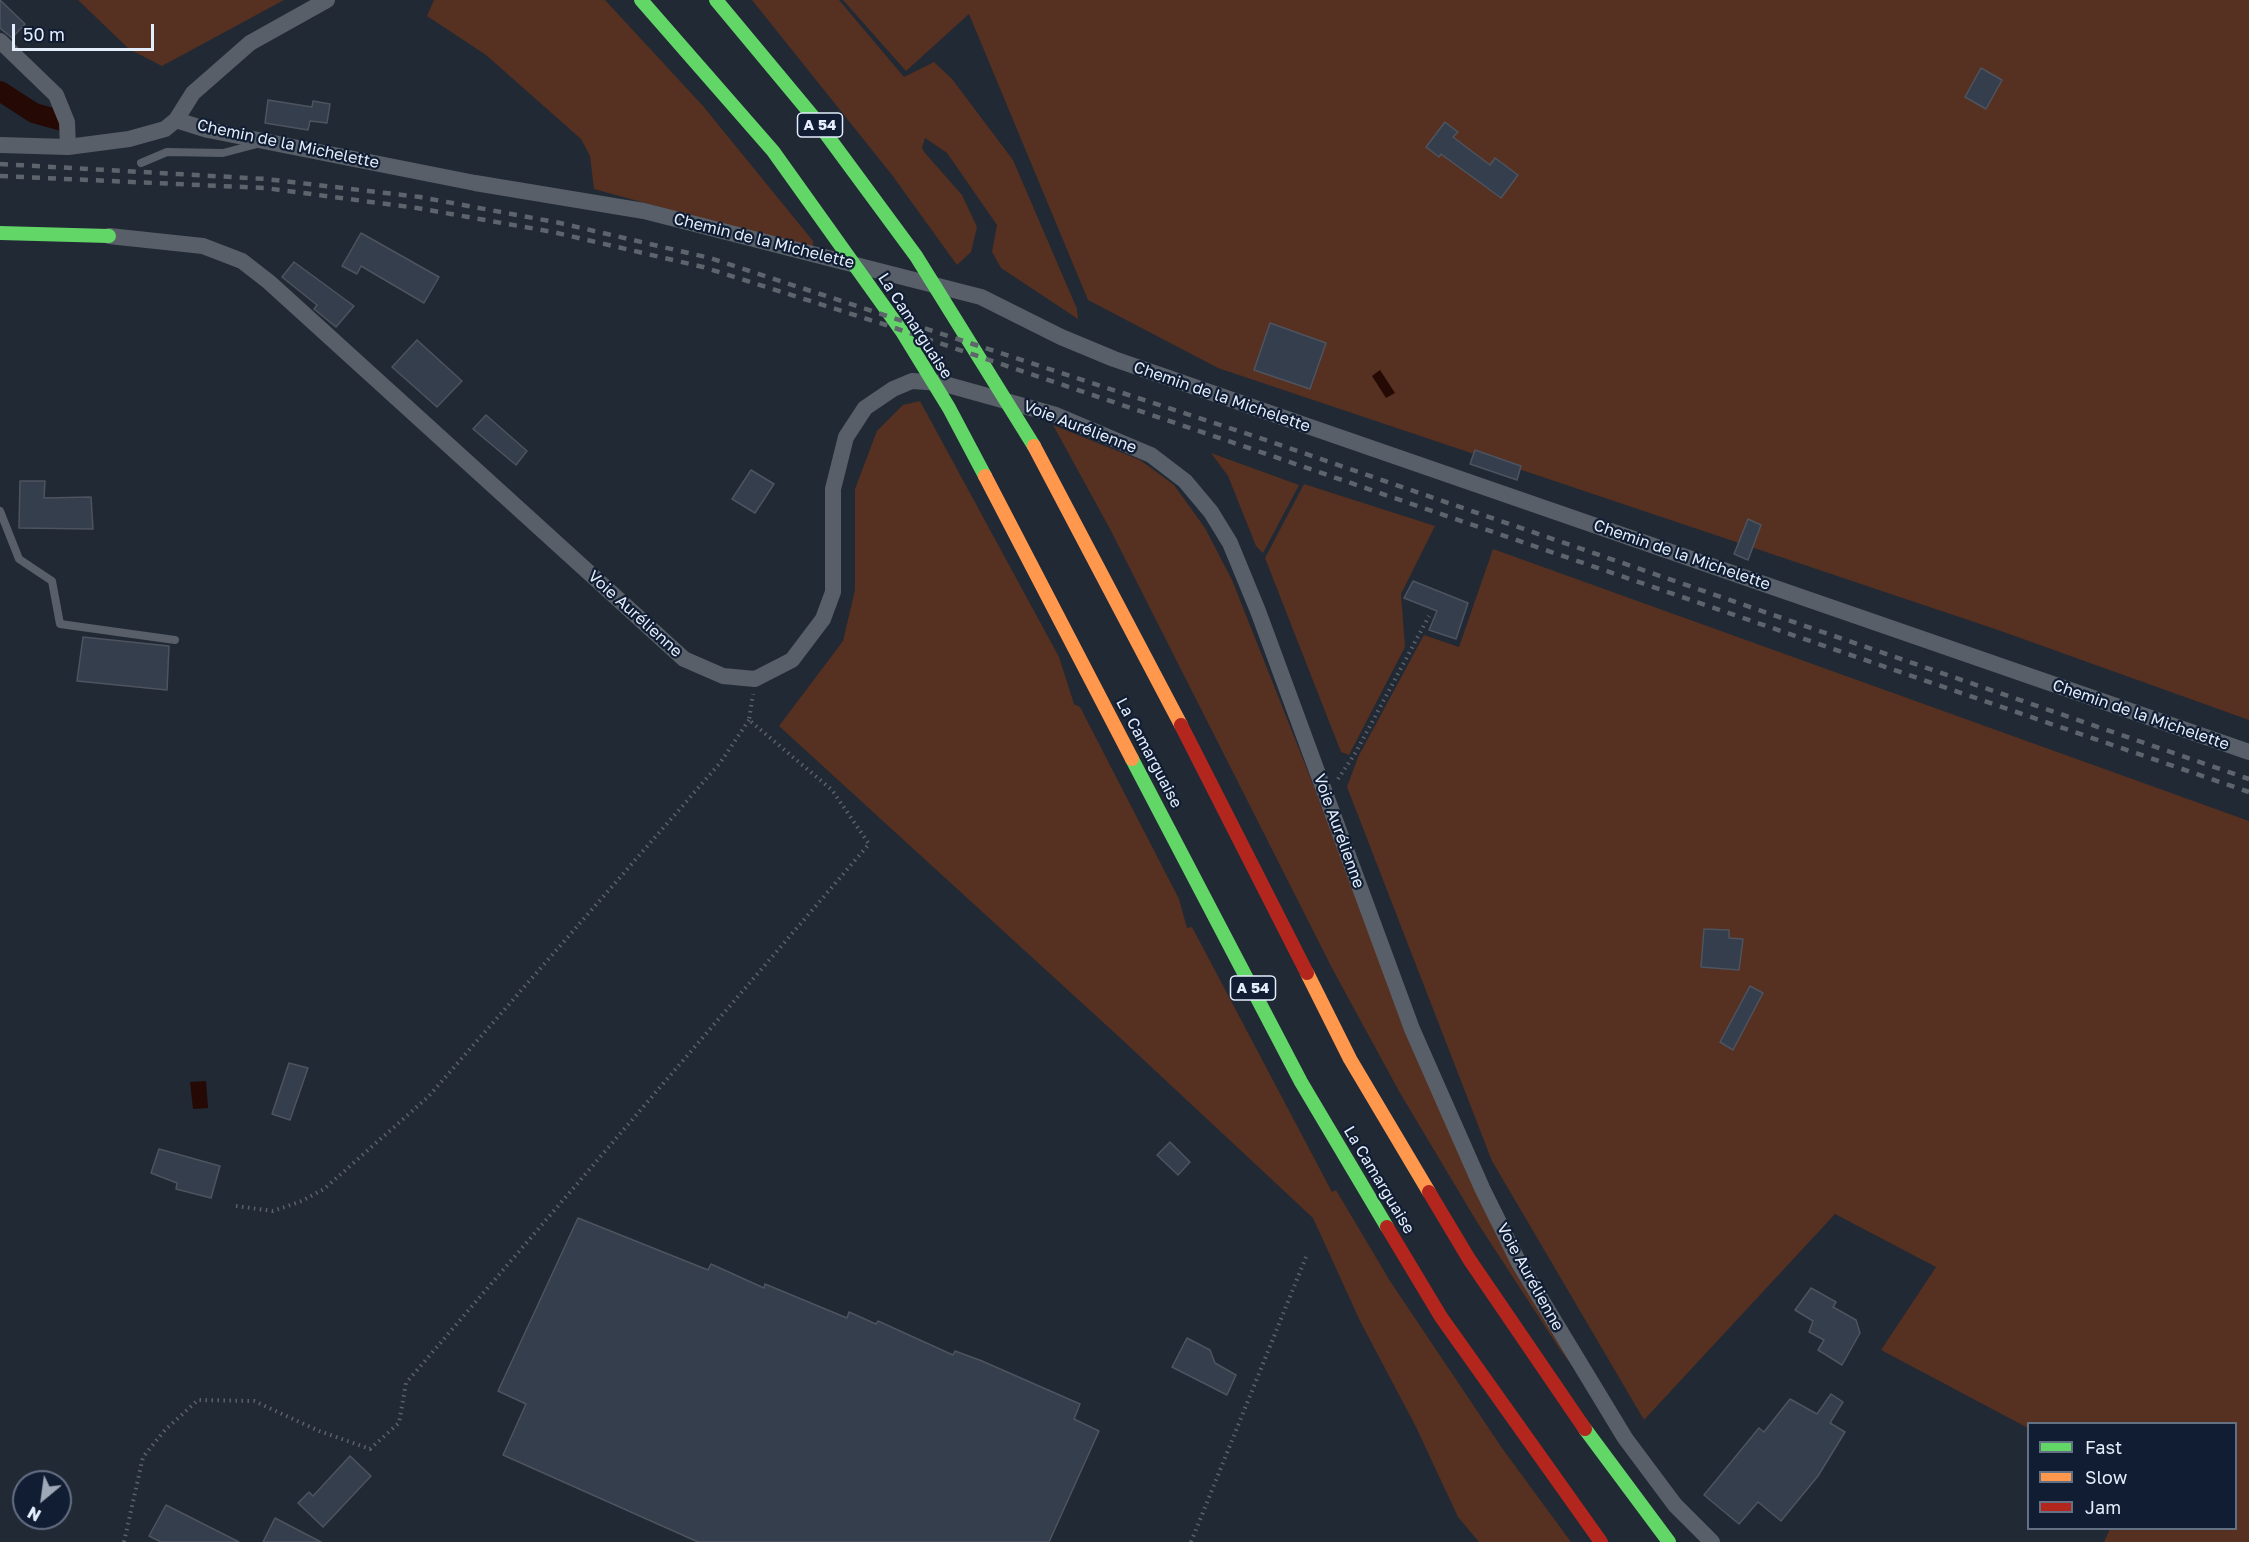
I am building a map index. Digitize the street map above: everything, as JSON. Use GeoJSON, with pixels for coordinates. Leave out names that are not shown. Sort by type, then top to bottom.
{"type":"FeatureCollection","features":[{"type":"Feature","properties":{"kind":"main road","name":"La Camarguaise"},"geometry":{"type":"LineString","coordinates":[[641,0],[773,151],[903,333],[949,408],[1301,1082],[1441,1317],[1601,1542]]}},
{"type":"Feature","properties":{"kind":"main road","name":"A 54"},"geometry":{"type":"LineString","coordinates":[[716,0],[815,119],[916,256],[1026,431],[1156,676],[1350,1059],[1469,1259],[1571,1410],[1670,1542]]}},
{"type":"Feature","properties":{"kind":"main road"},"geometry":{"type":"LineString","coordinates":[[0,233],[109,236]]}},
{"type":"Feature","properties":{"kind":"street"},"geometry":{"type":"LineString","coordinates":[[0,145],[69,147],[129,140],[170,124],[193,93],[250,43],[327,0]]}},
{"type":"Feature","properties":{"kind":"street"},"geometry":{"type":"LineString","coordinates":[[0,41],[56,95],[67,122],[69,147]]}},
{"type":"Feature","properties":{"kind":"street","name":"Chemin de la Michelette"},"geometry":{"type":"LineString","coordinates":[[170,124],[269,141],[476,183],[644,211],[981,297],[1061,337],[1114,359],[2249,752]]}},
{"type":"Feature","properties":{"kind":"street","name":"Voie Aurélienne"},"geometry":{"type":"LineString","coordinates":[[109,236],[203,246],[242,261],[270,282],[684,659],[723,676],[755,679],[792,660],[823,619],[833,592],[833,489],[846,437],[865,408],[893,388],[912,381],[941,382],[1056,415],[1151,455],[1185,481],[1211,512],[1230,543],[1258,611],[1412,1029],[1482,1188],[1519,1263],[1626,1438],[1675,1505],[1712,1542]]}},
{"type":"Feature","properties":{"kind":"lane"},"geometry":{"type":"LineString","coordinates":[[141,163],[168,152],[223,153],[269,141]]}},
{"type":"Feature","properties":{"kind":"lane"},"geometry":{"type":"LineString","coordinates":[[0,511],[19,559],[52,581],[60,624],[175,640]]}},
{"type":"Feature","properties":{"kind":"path"},"geometry":{"type":"LineString","coordinates":[[1326,797],[1356,752],[1429,616]]}},
{"type":"Feature","properties":{"kind":"path"},"geometry":{"type":"LineString","coordinates":[[236,1206],[273,1211],[302,1201],[324,1189],[428,1097],[720,763],[749,720],[755,679]]}},
{"type":"Feature","properties":{"kind":"path"},"geometry":{"type":"LineString","coordinates":[[124,1542],[143,1457],[165,1430],[198,1400],[254,1401],[319,1431],[370,1449],[399,1423],[406,1383],[869,844],[832,790],[749,720]]}},
{"type":"Feature","properties":{"kind":"path"},"geometry":{"type":"LineString","coordinates":[[1191,1542],[1306,1257]]}},
{"type":"Feature","properties":{"kind":"shaded area"},"geometry":{"type":"Polygon","coordinates":[[[78,0],[284,0],[162,66],[129,49],[78,0]]]}},
{"type":"Feature","properties":{"kind":"shaded area"},"geometry":{"type":"Polygon","coordinates":[[[434,0],[605,0],[703,106],[813,241],[813,249],[594,189],[590,156],[581,139],[486,55],[427,16],[434,0]]]}},
{"type":"Feature","properties":{"kind":"shaded area"},"geometry":{"type":"Polygon","coordinates":[[[752,0],[839,0],[904,77],[934,62],[952,79],[1013,160],[1077,309],[1078,319],[1001,268],[992,252],[997,225],[947,153],[925,138],[922,148],[962,195],[977,227],[971,252],[957,265],[892,175],[752,0]]]}},
{"type":"Feature","properties":{"kind":"shaded area"},"geometry":{"type":"Polygon","coordinates":[[[843,0],[2249,0],[2249,720],[1998,630],[1218,368],[1088,300],[969,14],[906,71],[843,0]]]}},
{"type":"Feature","properties":{"kind":"shaded area"},"geometry":{"type":"Polygon","coordinates":[[[1380,370],[1395,393],[1386,398],[1372,376],[1380,370]]]}},
{"type":"Feature","properties":{"kind":"shaded area"},"geometry":{"type":"Polygon","coordinates":[[[920,401],[1059,657],[1074,704],[1080,707],[1179,899],[1187,928],[1192,927],[1332,1192],[1336,1190],[1390,1281],[1502,1448],[1571,1542],[1479,1542],[1458,1517],[1416,1427],[1360,1321],[1313,1218],[779,726],[843,641],[855,590],[855,489],[877,431],[903,405],[920,401]]]}},
{"type":"Feature","properties":{"kind":"shaded area"},"geometry":{"type":"Polygon","coordinates":[[[1053,425],[1140,460],[1174,485],[1205,528],[1232,580],[1447,1122],[1605,1410],[1559,1348],[1477,1222],[1400,1093],[1333,970],[1110,529],[1053,425]]]}},
{"type":"Feature","properties":{"kind":"shaded area"},"geometry":{"type":"Polygon","coordinates":[[[1211,453],[1299,485],[1263,553],[1256,546],[1228,476],[1211,453]]]}},
{"type":"Feature","properties":{"kind":"shaded area"},"geometry":{"type":"Polygon","coordinates":[[[1304,484],[1435,526],[1401,594],[1405,647],[1349,755],[1341,752],[1265,558],[1304,484]]]}},
{"type":"Feature","properties":{"kind":"shaded area"},"geometry":{"type":"Polygon","coordinates":[[[1493,549],[2249,821],[2249,1542],[2104,1542],[2110,1530],[2237,1530],[2237,1422],[2027,1422],[2027,1427],[1881,1350],[1936,1267],[1835,1214],[1644,1420],[1492,1161],[1347,787],[1358,757],[1424,635],[1459,647],[1493,549]]]}},
{"type":"Feature","properties":{"kind":"shaded area"},"geometry":{"type":"Polygon","coordinates":[[[206,1081],[208,1108],[193,1109],[190,1082],[206,1081]]]}},
{"type":"Feature","properties":{"kind":"building"},"geometry":{"type":"Polygon","coordinates":[[[0,0],[25,24],[12,38],[0,28],[0,0]]]}},
{"type":"Feature","properties":{"kind":"building"},"geometry":{"type":"Polygon","coordinates":[[[1981,68],[2002,80],[1986,109],[1965,97],[1981,68]]]}},
{"type":"Feature","properties":{"kind":"building"},"geometry":{"type":"Polygon","coordinates":[[[268,100],[312,107],[313,101],[330,104],[327,123],[310,121],[308,130],[265,123],[268,100]]]}},
{"type":"Feature","properties":{"kind":"building"},"geometry":{"type":"Polygon","coordinates":[[[1445,122],[1458,132],[1453,137],[1490,165],[1495,158],[1518,175],[1501,198],[1441,154],[1439,157],[1426,147],[1445,122]]]}},
{"type":"Feature","properties":{"kind":"building"},"geometry":{"type":"Polygon","coordinates":[[[361,233],[439,277],[424,303],[361,266],[357,274],[342,266],[361,233]]]}},
{"type":"Feature","properties":{"kind":"building"},"geometry":{"type":"Polygon","coordinates":[[[294,262],[354,306],[336,327],[314,309],[317,305],[282,277],[294,262]]]}},
{"type":"Feature","properties":{"kind":"building"},"geometry":{"type":"Polygon","coordinates":[[[1270,323],[1326,343],[1310,389],[1254,370],[1270,323]]]}},
{"type":"Feature","properties":{"kind":"building"},"geometry":{"type":"Polygon","coordinates":[[[417,340],[462,381],[437,407],[392,367],[417,340]]]}},
{"type":"Feature","properties":{"kind":"building"},"geometry":{"type":"Polygon","coordinates":[[[486,415],[527,451],[516,465],[473,429],[486,415]]]}},
{"type":"Feature","properties":{"kind":"building"},"geometry":{"type":"Polygon","coordinates":[[[1475,450],[1521,466],[1517,480],[1470,464],[1475,450]]]}},
{"type":"Feature","properties":{"kind":"building"},"geometry":{"type":"Polygon","coordinates":[[[751,470],[774,484],[755,513],[732,499],[751,470]]]}},
{"type":"Feature","properties":{"kind":"building"},"geometry":{"type":"Polygon","coordinates":[[[20,481],[45,481],[44,498],[91,497],[93,529],[19,528],[20,481]]]}},
{"type":"Feature","properties":{"kind":"building"},"geometry":{"type":"Polygon","coordinates":[[[1748,519],[1761,525],[1748,560],[1734,554],[1748,519]]]}},
{"type":"Feature","properties":{"kind":"building"},"geometry":{"type":"Polygon","coordinates":[[[1413,581],[1468,603],[1456,639],[1429,630],[1437,611],[1404,598],[1413,581]]]}},
{"type":"Feature","properties":{"kind":"building"},"geometry":{"type":"Polygon","coordinates":[[[83,637],[169,646],[167,690],[77,681],[83,637]]]}},
{"type":"Feature","properties":{"kind":"building"},"geometry":{"type":"Polygon","coordinates":[[[1704,929],[1729,930],[1729,938],[1743,939],[1739,970],[1701,967],[1704,929]]]}},
{"type":"Feature","properties":{"kind":"building"},"geometry":{"type":"Polygon","coordinates":[[[1750,986],[1763,993],[1733,1050],[1720,1042],[1750,986]]]}},
{"type":"Feature","properties":{"kind":"building"},"geometry":{"type":"Polygon","coordinates":[[[289,1063],[308,1068],[290,1120],[272,1114],[289,1063]]]}},
{"type":"Feature","properties":{"kind":"building"},"geometry":{"type":"Polygon","coordinates":[[[1170,1142],[1190,1162],[1178,1175],[1157,1155],[1170,1142]]]}},
{"type":"Feature","properties":{"kind":"building"},"geometry":{"type":"Polygon","coordinates":[[[159,1149],[220,1166],[211,1198],[176,1189],[177,1183],[151,1173],[159,1149]]]}},
{"type":"Feature","properties":{"kind":"building"},"geometry":{"type":"Polygon","coordinates":[[[578,1218],[708,1270],[711,1264],[764,1288],[765,1284],[847,1318],[849,1312],[876,1324],[878,1321],[953,1355],[955,1351],[982,1361],[1080,1404],[1074,1419],[1099,1431],[1049,1542],[698,1542],[503,1455],[526,1404],[498,1391],[578,1218]]]}},
{"type":"Feature","properties":{"kind":"building"},"geometry":{"type":"Polygon","coordinates":[[[1811,1288],[1836,1302],[1833,1307],[1856,1320],[1860,1333],[1842,1365],[1818,1350],[1824,1340],[1809,1332],[1813,1321],[1795,1310],[1811,1288]]]}},
{"type":"Feature","properties":{"kind":"building"},"geometry":{"type":"Polygon","coordinates":[[[1187,1338],[1210,1350],[1215,1363],[1236,1375],[1227,1395],[1172,1367],[1187,1338]]]}},
{"type":"Feature","properties":{"kind":"building"},"geometry":{"type":"Polygon","coordinates":[[[1831,1394],[1843,1402],[1830,1423],[1845,1432],[1818,1476],[1781,1521],[1758,1502],[1739,1524],[1704,1495],[1759,1428],[1764,1432],[1790,1399],[1817,1414],[1831,1394]]]}},
{"type":"Feature","properties":{"kind":"building"},"geometry":{"type":"Polygon","coordinates":[[[350,1456],[371,1476],[323,1527],[298,1503],[309,1492],[313,1496],[350,1456]]]}},
{"type":"Feature","properties":{"kind":"building"},"geometry":{"type":"Polygon","coordinates":[[[166,1505],[239,1542],[161,1542],[149,1536],[166,1505]]]}},
{"type":"Feature","properties":{"kind":"building"},"geometry":{"type":"Polygon","coordinates":[[[275,1518],[321,1542],[263,1542],[275,1518]]]}},
{"type":"Feature","properties":{"kind":"waterway"},"geometry":{"type":"LineString","coordinates":[[0,91],[34,113],[63,121]]}},
{"type":"Feature","properties":{"kind":"railway"},"geometry":{"type":"LineString","coordinates":[[0,164],[266,179],[420,197],[560,223],[710,258],[1257,437],[2249,779]]}},
{"type":"Feature","properties":{"kind":"railway"},"geometry":{"type":"LineString","coordinates":[[0,176],[265,188],[417,208],[553,232],[703,267],[883,324],[1249,448],[2249,792]]}},
{"type":"Feature","properties":{"kind":"traffic: fast"},"geometry":{"type":"LineString","coordinates":[[641,0],[773,151],[903,333],[949,408],[985,476]]}},
{"type":"Feature","properties":{"kind":"traffic: fast"},"geometry":{"type":"LineString","coordinates":[[716,0],[815,119],[916,256],[1034,446]]}},
{"type":"Feature","properties":{"kind":"traffic: fast"},"geometry":{"type":"LineString","coordinates":[[0,233],[109,236]]}},
{"type":"Feature","properties":{"kind":"traffic: fast"},"geometry":{"type":"LineString","coordinates":[[1132,759],[1301,1082],[1387,1227]]}},
{"type":"Feature","properties":{"kind":"traffic: fast"},"geometry":{"type":"LineString","coordinates":[[1585,1429],[1669,1542]]}},
{"type":"Feature","properties":{"kind":"traffic: slow"},"geometry":{"type":"LineString","coordinates":[[1034,446],[1181,725]]}},
{"type":"Feature","properties":{"kind":"traffic: slow"},"geometry":{"type":"LineString","coordinates":[[985,476],[1132,759]]}},
{"type":"Feature","properties":{"kind":"traffic: slow"},"geometry":{"type":"LineString","coordinates":[[1307,973],[1350,1059],[1429,1192]]}},
{"type":"Feature","properties":{"kind":"traffic: jam"},"geometry":{"type":"LineString","coordinates":[[1181,725],[1307,973]]}},
{"type":"Feature","properties":{"kind":"traffic: jam"},"geometry":{"type":"LineString","coordinates":[[1429,1192],[1469,1259],[1585,1429]]}},
{"type":"Feature","properties":{"kind":"traffic: jam"},"geometry":{"type":"LineString","coordinates":[[1387,1227],[1441,1317],[1601,1542]]}}]}
